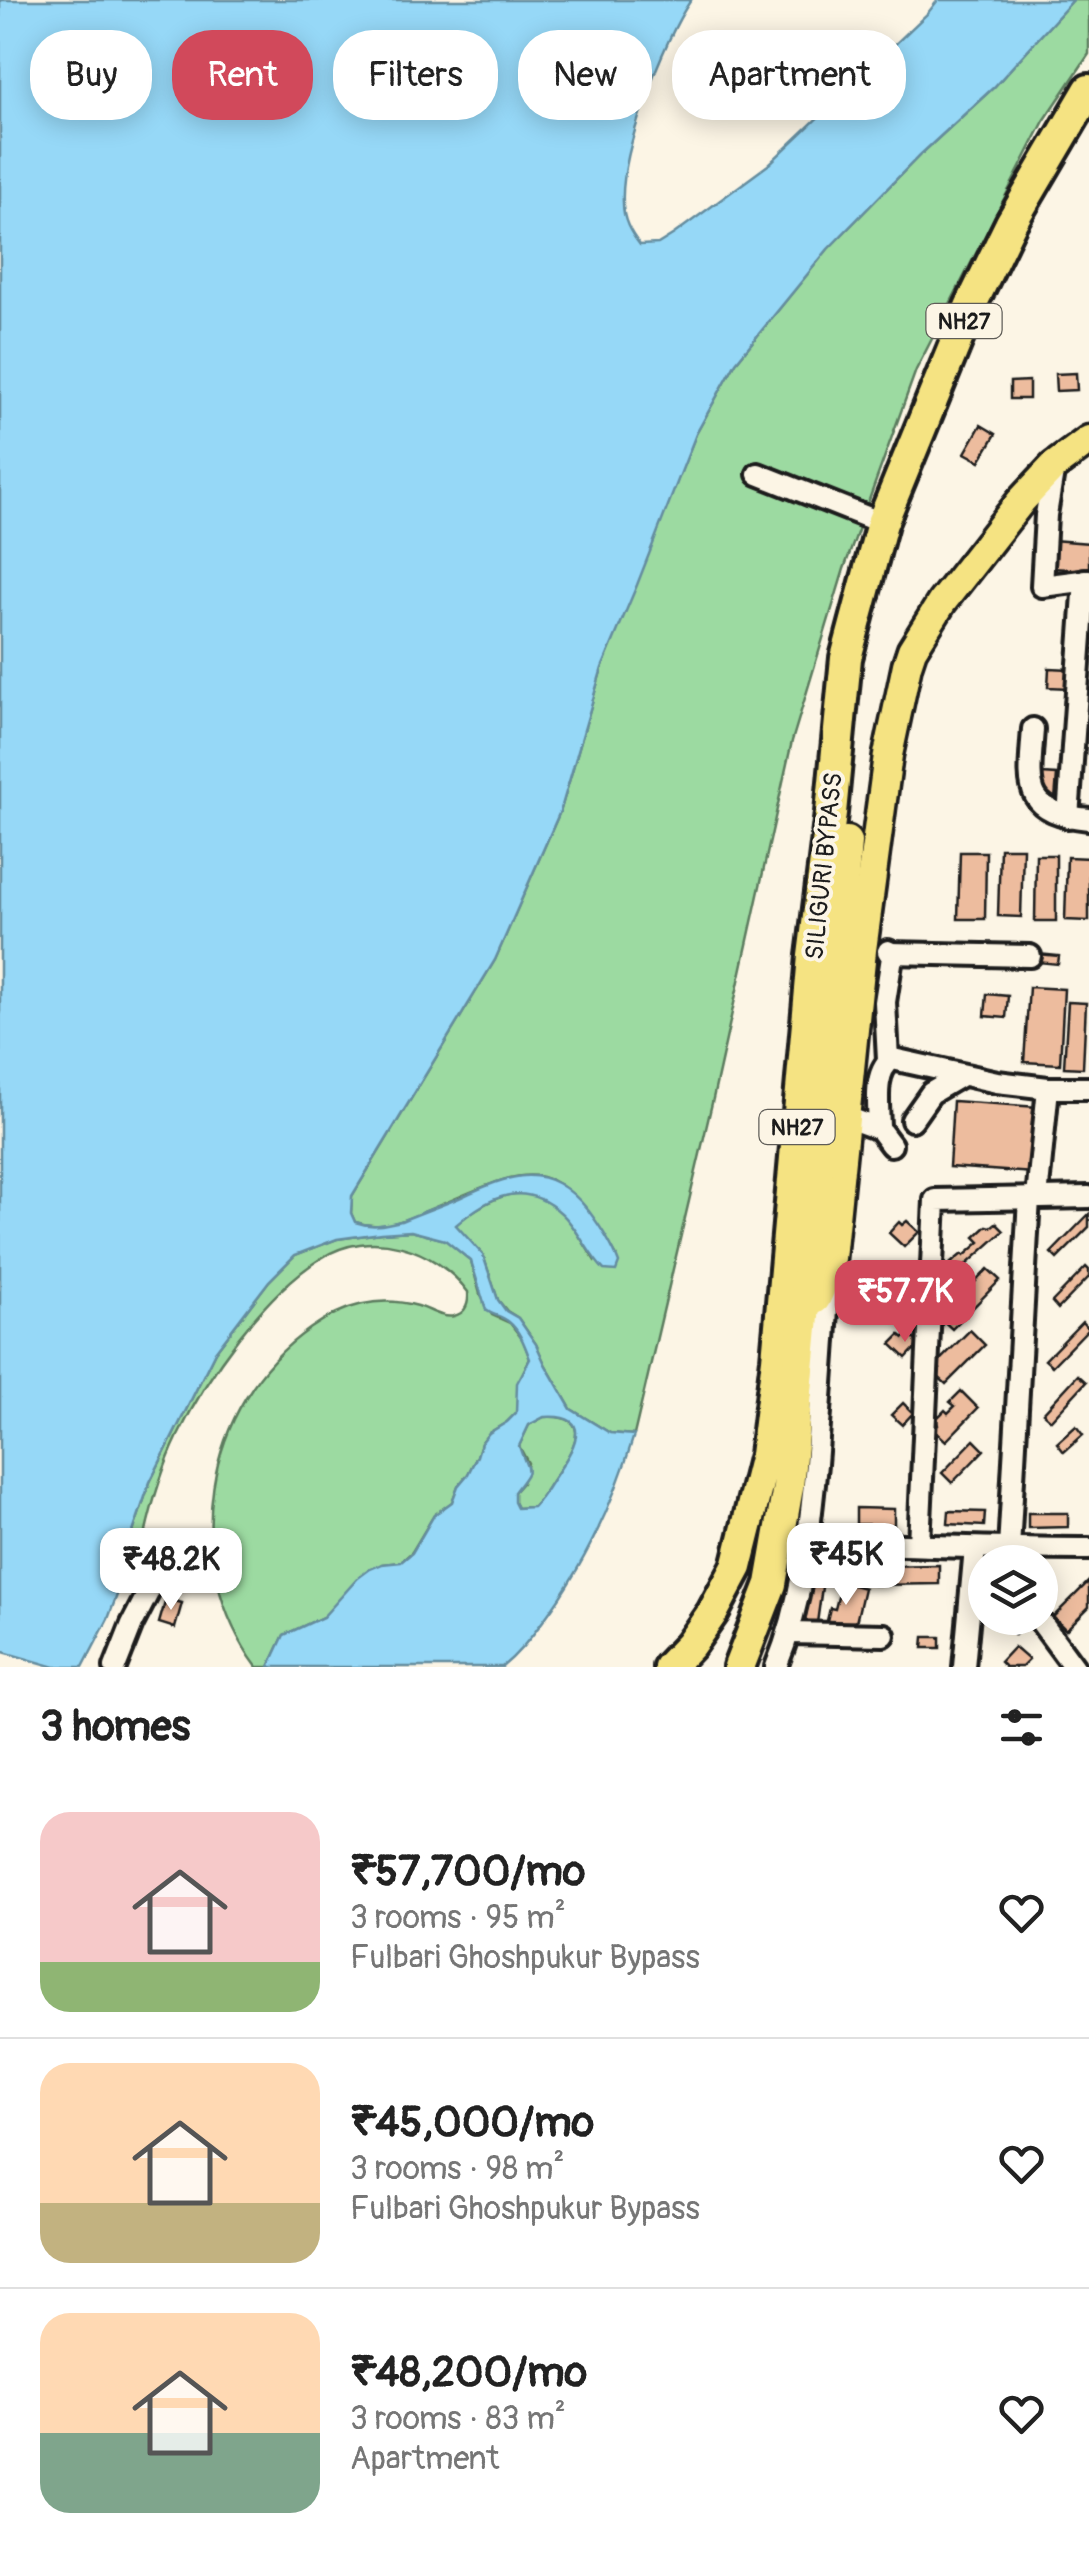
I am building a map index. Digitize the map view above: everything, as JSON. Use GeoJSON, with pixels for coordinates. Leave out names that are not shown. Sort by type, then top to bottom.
{"type":"FeatureCollection","features":[{"type":"Feature","properties":{"kind":"highway","name":"SILIGURI BYPASS"},"geometry":{"type":"LineString","coordinates":[[669,1667],[713,1612],[736,1568],[765,1455],[812,956],[846,658],[882,523],[971,306],[1012,223],[1089,90]]}},
{"type":"Feature","properties":{"kind":"highway","name":"NH27"},"geometry":{"type":"LineString","coordinates":[[738,1667],[770,1584],[788,1487],[830,1049],[847,827],[850,708],[872,566]]}},
{"type":"Feature","properties":{"kind":"main road"},"geometry":{"type":"LineString","coordinates":[[805,1306],[816,1298],[830,1268],[862,950],[888,755],[907,665],[942,602],[1020,501],[1054,466],[1089,440]]}},
{"type":"Feature","properties":{"kind":"street"},"geometry":{"type":"LineString","coordinates":[[1033,729],[1030,773],[1034,796],[1049,810],[1078,818],[1087,580],[1042,586],[1046,515],[1054,466]]}},
{"type":"Feature","properties":{"kind":"street"},"geometry":{"type":"LineString","coordinates":[[758,474],[882,523]]}},
{"type":"Feature","properties":{"kind":"street"},"geometry":{"type":"LineString","coordinates":[[858,1121],[885,1137],[880,1073],[888,1060],[885,1002],[892,961],[889,952],[1030,956]]}},
{"type":"Feature","properties":{"kind":"street"},"geometry":{"type":"LineString","coordinates":[[888,1060],[960,1076],[1048,1088],[1089,1088]]}},
{"type":"Feature","properties":{"kind":"street"},"geometry":{"type":"LineString","coordinates":[[912,1120],[932,1093],[960,1076]]}},
{"type":"Feature","properties":{"kind":"street"},"geometry":{"type":"LineString","coordinates":[[995,1545],[1048,1088]]}},
{"type":"Feature","properties":{"kind":"street"},"geometry":{"type":"LineString","coordinates":[[919,1544],[935,1200],[1089,1196]]}},
{"type":"Feature","properties":{"kind":"street"},"geometry":{"type":"LineString","coordinates":[[776,1667],[802,1588],[808,1544],[830,1268]]}},
{"type":"Feature","properties":{"kind":"street"},"geometry":{"type":"LineString","coordinates":[[808,1544],[919,1544],[968,1549]]}},
{"type":"Feature","properties":{"kind":"street"},"geometry":{"type":"LineString","coordinates":[[1058,1550],[1089,1549]]}},
{"type":"Feature","properties":{"kind":"street"},"geometry":{"type":"LineString","coordinates":[[115,1667],[148,1593]]}},
{"type":"Feature","properties":{"kind":"street"},"geometry":{"type":"LineString","coordinates":[[790,1633],[884,1634]]}},
{"type":"Feature","properties":{"kind":"street"},"geometry":{"type":"LineString","coordinates":[[964,1667],[972,1635]]}},
{"type":"Feature","properties":{"kind":"street"},"geometry":{"type":"LineString","coordinates":[[1050,1635],[1074,1667]]}},
{"type":"Feature","properties":{"kind":"green space"},"geometry":{"type":"Polygon","coordinates":[[[1073,0],[1089,0],[1089,54],[1044,121],[916,370],[844,569],[792,741],[634,1435],[610,1433],[571,1409],[536,1344],[518,1318],[498,1300],[483,1255],[455,1225],[495,1199],[508,1195],[536,1196],[563,1214],[595,1261],[616,1255],[572,1194],[553,1181],[533,1175],[511,1178],[404,1220],[373,1225],[355,1222],[352,1196],[495,960],[561,809],[602,668],[696,434],[736,362],[828,249],[920,155],[994,87],[1073,0]]]}},
{"type":"Feature","properties":{"kind":"green space"},"geometry":{"type":"Polygon","coordinates":[[[411,1231],[446,1240],[471,1261],[480,1294],[492,1315],[510,1323],[523,1340],[530,1359],[519,1385],[516,1413],[481,1443],[452,1502],[434,1515],[412,1552],[401,1562],[382,1564],[323,1617],[284,1635],[269,1667],[257,1667],[232,1625],[217,1580],[211,1534],[213,1487],[225,1441],[245,1398],[274,1360],[311,1328],[336,1313],[362,1304],[389,1302],[454,1316],[466,1307],[468,1292],[438,1264],[400,1247],[360,1244],[320,1259],[258,1315],[204,1388],[171,1451],[140,1559],[134,1559],[130,1541],[150,1482],[215,1352],[269,1281],[295,1255],[337,1239],[411,1231]]]}},
{"type":"Feature","properties":{"kind":"green space"},"geometry":{"type":"Polygon","coordinates":[[[544,1417],[572,1422],[575,1439],[566,1460],[533,1507],[517,1508],[514,1492],[522,1483],[528,1463],[519,1446],[529,1425],[544,1417]]]}},
{"type":"Feature","properties":{"kind":"water"},"geometry":{"type":"Polygon","coordinates":[[[0,0],[691,0],[672,30],[652,80],[652,30],[518,30],[518,120],[638,120],[628,156],[623,209],[640,245],[658,244],[674,234],[768,165],[815,120],[906,120],[906,34],[938,0],[1073,0],[994,87],[920,155],[828,249],[736,362],[696,434],[602,668],[561,809],[495,960],[352,1196],[355,1222],[378,1225],[401,1221],[512,1178],[543,1177],[573,1194],[605,1235],[619,1263],[616,1271],[604,1270],[561,1213],[534,1196],[520,1194],[494,1199],[456,1225],[483,1255],[498,1300],[518,1318],[536,1344],[571,1409],[610,1433],[634,1435],[597,1532],[572,1578],[529,1640],[502,1667],[269,1667],[284,1635],[323,1617],[370,1569],[401,1562],[412,1553],[434,1515],[452,1502],[481,1443],[516,1413],[517,1383],[530,1359],[513,1326],[486,1310],[471,1261],[445,1240],[411,1231],[337,1239],[295,1255],[269,1281],[215,1352],[150,1482],[108,1619],[83,1667],[55,1667],[0,1651],[0,0]],[[544,1417],[529,1425],[519,1446],[528,1470],[514,1492],[517,1508],[533,1507],[545,1492],[572,1449],[576,1429],[572,1422],[544,1417]]]}},
{"type":"Feature","properties":{"kind":"building"},"geometry":{"type":"Polygon","coordinates":[[[1076,373],[1077,390],[1056,391],[1055,374],[1076,373]]]}},
{"type":"Feature","properties":{"kind":"building"},"geometry":{"type":"Polygon","coordinates":[[[1029,381],[1029,399],[1010,399],[1010,382],[1029,381]]]}},
{"type":"Feature","properties":{"kind":"building"},"geometry":{"type":"Polygon","coordinates":[[[981,425],[996,434],[980,461],[965,453],[981,425]]]}},
{"type":"Feature","properties":{"kind":"building"},"geometry":{"type":"Polygon","coordinates":[[[1052,540],[1089,543],[1089,570],[1050,568],[1052,540]]]}},
{"type":"Feature","properties":{"kind":"building"},"geometry":{"type":"Polygon","coordinates":[[[1049,668],[1070,669],[1069,688],[1048,687],[1049,668]]]}},
{"type":"Feature","properties":{"kind":"building"},"geometry":{"type":"Polygon","coordinates":[[[1041,774],[1057,775],[1055,800],[1039,798],[1041,774]]]}},
{"type":"Feature","properties":{"kind":"building"},"geometry":{"type":"Polygon","coordinates":[[[1000,848],[1023,848],[1021,917],[998,916],[1000,848]]]}},
{"type":"Feature","properties":{"kind":"building"},"geometry":{"type":"Polygon","coordinates":[[[960,852],[986,852],[985,919],[958,919],[960,852]]]}},
{"type":"Feature","properties":{"kind":"building"},"geometry":{"type":"Polygon","coordinates":[[[1036,855],[1056,855],[1056,921],[1035,921],[1036,855]]]}},
{"type":"Feature","properties":{"kind":"building"},"geometry":{"type":"Polygon","coordinates":[[[1067,857],[1089,858],[1089,921],[1065,920],[1067,857]]]}},
{"type":"Feature","properties":{"kind":"building"},"geometry":{"type":"Polygon","coordinates":[[[1038,954],[1059,956],[1058,964],[1037,962],[1038,954]]]}},
{"type":"Feature","properties":{"kind":"building"},"geometry":{"type":"Polygon","coordinates":[[[1029,987],[1064,989],[1060,1064],[1024,1062],[1029,987]]]}},
{"type":"Feature","properties":{"kind":"building"},"geometry":{"type":"Polygon","coordinates":[[[987,994],[1008,996],[1006,1018],[985,1016],[987,994]]]}},
{"type":"Feature","properties":{"kind":"building"},"geometry":{"type":"Polygon","coordinates":[[[1068,1002],[1086,1003],[1083,1068],[1064,1067],[1068,1002]]]}},
{"type":"Feature","properties":{"kind":"building"},"geometry":{"type":"Polygon","coordinates":[[[953,1101],[1038,1107],[1034,1173],[949,1167],[953,1101]]]}},
{"type":"Feature","properties":{"kind":"building"},"geometry":{"type":"Polygon","coordinates":[[[1089,1214],[1089,1227],[1057,1259],[1051,1253],[1089,1214]]]}},
{"type":"Feature","properties":{"kind":"building"},"geometry":{"type":"Polygon","coordinates":[[[907,1221],[919,1232],[904,1247],[889,1233],[899,1222],[902,1225],[907,1221]]]}},
{"type":"Feature","properties":{"kind":"building"},"geometry":{"type":"Polygon","coordinates":[[[996,1223],[1004,1231],[955,1275],[951,1263],[980,1242],[975,1237],[987,1226],[996,1223]]]}},
{"type":"Feature","properties":{"kind":"building"},"geometry":{"type":"Polygon","coordinates":[[[1086,1267],[1089,1277],[1058,1309],[1052,1302],[1086,1267]]]}},
{"type":"Feature","properties":{"kind":"building"},"geometry":{"type":"Polygon","coordinates":[[[988,1269],[1000,1280],[952,1329],[940,1318],[988,1269]]]}},
{"type":"Feature","properties":{"kind":"building"},"geometry":{"type":"Polygon","coordinates":[[[903,1282],[915,1294],[902,1308],[889,1295],[903,1282]]]}},
{"type":"Feature","properties":{"kind":"building"},"geometry":{"type":"Polygon","coordinates":[[[1082,1322],[1088,1329],[1052,1366],[1045,1360],[1082,1322]]]}},
{"type":"Feature","properties":{"kind":"building"},"geometry":{"type":"Polygon","coordinates":[[[970,1330],[985,1345],[946,1384],[934,1373],[940,1369],[936,1364],[970,1330]]]}},
{"type":"Feature","properties":{"kind":"building"},"geometry":{"type":"Polygon","coordinates":[[[908,1333],[919,1344],[906,1358],[891,1344],[908,1333]]]}},
{"type":"Feature","properties":{"kind":"building"},"geometry":{"type":"Polygon","coordinates":[[[1078,1375],[1086,1382],[1051,1420],[1043,1413],[1078,1375]]]}},
{"type":"Feature","properties":{"kind":"building"},"geometry":{"type":"Polygon","coordinates":[[[961,1391],[978,1408],[946,1441],[933,1429],[938,1425],[936,1419],[955,1406],[950,1402],[961,1391]]]}},
{"type":"Feature","properties":{"kind":"building"},"geometry":{"type":"Polygon","coordinates":[[[903,1403],[913,1413],[902,1425],[891,1415],[903,1403]]]}},
{"type":"Feature","properties":{"kind":"building"},"geometry":{"type":"Polygon","coordinates":[[[1076,1426],[1083,1435],[1064,1452],[1057,1443],[1076,1426]]]}},
{"type":"Feature","properties":{"kind":"building"},"geometry":{"type":"Polygon","coordinates":[[[974,1440],[984,1450],[952,1483],[942,1473],[974,1440]]]}},
{"type":"Feature","properties":{"kind":"building"},"geometry":{"type":"Polygon","coordinates":[[[856,1508],[894,1509],[894,1525],[856,1524],[856,1508]]]}},
{"type":"Feature","properties":{"kind":"building"},"geometry":{"type":"Polygon","coordinates":[[[949,1511],[985,1512],[984,1526],[948,1524],[949,1511]]]}},
{"type":"Feature","properties":{"kind":"building"},"geometry":{"type":"Polygon","coordinates":[[[1028,1513],[1068,1513],[1068,1527],[1028,1528],[1028,1513]]]}},
{"type":"Feature","properties":{"kind":"building"},"geometry":{"type":"Polygon","coordinates":[[[939,1565],[939,1584],[874,1585],[873,1566],[939,1565]]]}},
{"type":"Feature","properties":{"kind":"building"},"geometry":{"type":"Polygon","coordinates":[[[811,1579],[823,1580],[817,1623],[805,1622],[811,1579]]]}},
{"type":"Feature","properties":{"kind":"building"},"geometry":{"type":"Polygon","coordinates":[[[1089,1581],[1089,1607],[1066,1630],[1058,1622],[1058,1612],[1089,1581]]]}},
{"type":"Feature","properties":{"kind":"building"},"geometry":{"type":"Polygon","coordinates":[[[845,1583],[864,1588],[854,1631],[826,1625],[830,1608],[835,1609],[845,1583]]]}},
{"type":"Feature","properties":{"kind":"building"},"geometry":{"type":"Polygon","coordinates":[[[166,1599],[182,1603],[175,1628],[159,1623],[166,1599]]]}},
{"type":"Feature","properties":{"kind":"building"},"geometry":{"type":"Polygon","coordinates":[[[924,1637],[940,1637],[940,1648],[923,1648],[924,1637]]]}},
{"type":"Feature","properties":{"kind":"building"},"geometry":{"type":"Polygon","coordinates":[[[1014,1647],[1029,1660],[1022,1667],[1005,1667],[1000,1662],[1014,1647]]]}}]}
